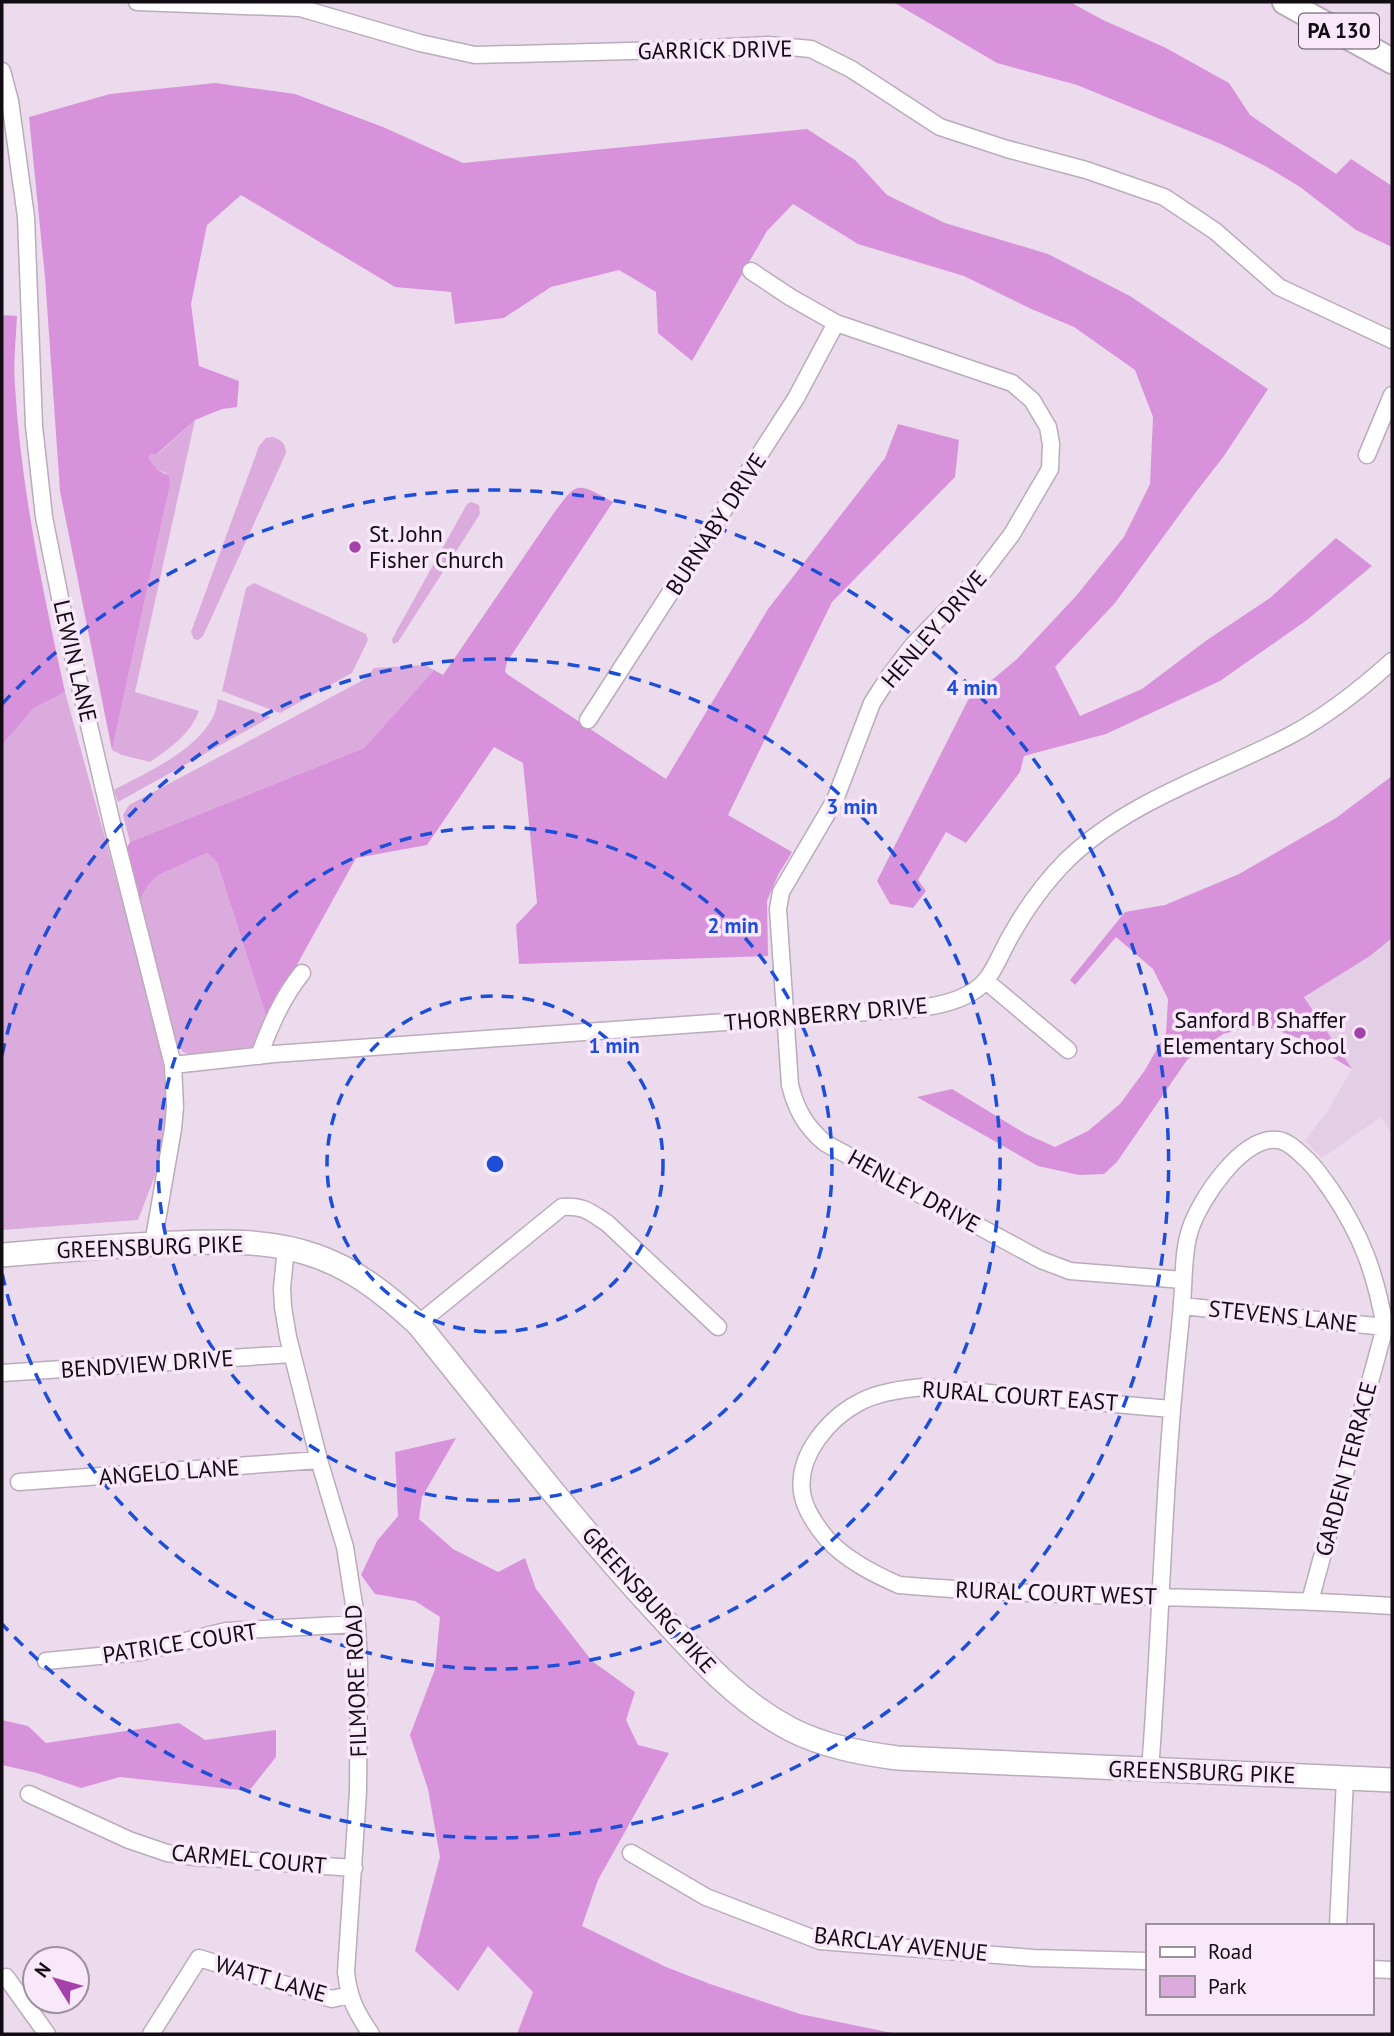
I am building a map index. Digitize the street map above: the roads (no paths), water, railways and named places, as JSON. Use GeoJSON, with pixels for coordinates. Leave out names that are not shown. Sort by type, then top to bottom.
{"type":"FeatureCollection","features":[{"type":"Feature","properties":{"kind":"main road","name":"PA 130"},"geometry":{"type":"LineString","coordinates":[[1285,2],[1392,61]]}},
{"type":"Feature","properties":{"kind":"street","name":"GARRICK DRIVE"},"geometry":{"type":"LineString","coordinates":[[137,2],[300,8],[420,43],[475,55],[768,45],[811,49],[851,69],[940,127],[1007,149],[1086,170],[1164,197],[1215,231],[1279,287],[1392,340]]}},
{"type":"Feature","properties":{"kind":"street","name":"LEWIN LANE"},"geometry":{"type":"LineString","coordinates":[[2,71],[10,101],[26,217],[34,426],[44,517],[64,618],[113,828],[173,1065],[173,1129],[153,1244]]}},
{"type":"Feature","properties":{"kind":"street","name":"HENLEY DRIVE"},"geometry":{"type":"LineString","coordinates":[[751,271],[836,323],[1012,383],[1032,400],[1048,426],[1051,444],[1050,469],[1012,534],[980,576],[914,644],[872,703],[835,800],[781,892],[778,909],[793,1100],[813,1133],[825,1143],[1030,1254],[1070,1271],[1184,1280]]}},
{"type":"Feature","properties":{"kind":"street","name":"BURNABY DRIVE"},"geometry":{"type":"LineString","coordinates":[[588,720],[796,398],[836,323]]}},
{"type":"Feature","properties":{"kind":"street"},"geometry":{"type":"LineString","coordinates":[[1367,455],[1392,395]]}},
{"type":"Feature","properties":{"kind":"street","name":"THORNBERRY DRIVE"},"geometry":{"type":"LineString","coordinates":[[173,1065],[260,1056],[937,1006],[957,999],[986,981],[1012,934],[1046,884],[1066,861],[1112,824],[1148,802],[1236,762],[1316,721],[1352,696],[1392,660]]}},
{"type":"Feature","properties":{"kind":"street"},"geometry":{"type":"LineString","coordinates":[[260,1056],[275,1015],[302,973]]}},
{"type":"Feature","properties":{"kind":"street"},"geometry":{"type":"LineString","coordinates":[[986,981],[1068,1050]]}},
{"type":"Feature","properties":{"kind":"street","name":"GARDEN TERRACE"},"geometry":{"type":"LineString","coordinates":[[1159,1598],[1171,1409],[1189,1232],[1196,1214],[1240,1155],[1254,1144],[1279,1140],[1291,1146],[1314,1166],[1342,1206],[1366,1251],[1378,1288],[1385,1326],[1310,1601]]}},
{"type":"Feature","properties":{"kind":"street"},"geometry":{"type":"LineString","coordinates":[[418,1324],[562,1207],[576,1206],[607,1223],[718,1327]]}},
{"type":"Feature","properties":{"kind":"street","name":"GREENSBURG PIKE"},"geometry":{"type":"LineString","coordinates":[[2,1255],[228,1241],[286,1247],[317,1256],[356,1275],[388,1296],[418,1324],[600,1549],[707,1667],[762,1712],[791,1730],[835,1746],[897,1758],[1392,1780]]}},
{"type":"Feature","properties":{"kind":"street","name":"FILMORE ROAD"},"geometry":{"type":"LineString","coordinates":[[286,1247],[283,1307],[319,1460],[345,1547],[357,1624],[359,1713],[354,1868],[346,1972],[349,1994],[358,2015],[371,2034]]}},
{"type":"Feature","properties":{"kind":"street","name":"STEVENS LANE"},"geometry":{"type":"LineString","coordinates":[[1182,1306],[1385,1326]]}},
{"type":"Feature","properties":{"kind":"street","name":"BENDVIEW DRIVE"},"geometry":{"type":"LineString","coordinates":[[2,1373],[292,1354]]}},
{"type":"Feature","properties":{"kind":"street","name":"RURAL COURT EAST"},"geometry":{"type":"LineString","coordinates":[[821,1531],[808,1509],[802,1491],[804,1469],[811,1450],[824,1430],[839,1417],[860,1402],[876,1396],[923,1387],[1171,1409]]}},
{"type":"Feature","properties":{"kind":"street","name":"ANGELO LANE"},"geometry":{"type":"LineString","coordinates":[[19,1482],[319,1460]]}},
{"type":"Feature","properties":{"kind":"street","name":"RURAL COURT WEST"},"geometry":{"type":"LineString","coordinates":[[821,1531],[838,1549],[872,1573],[899,1585],[1392,1606]]}},
{"type":"Feature","properties":{"kind":"street"},"geometry":{"type":"LineString","coordinates":[[1150,1770],[1159,1598]]}},
{"type":"Feature","properties":{"kind":"street","name":"PATRICE COURT"},"geometry":{"type":"LineString","coordinates":[[46,1661],[141,1652],[226,1632],[357,1624]]}},
{"type":"Feature","properties":{"kind":"street"},"geometry":{"type":"LineString","coordinates":[[1338,1924],[1345,1779]]}},
{"type":"Feature","properties":{"kind":"street","name":"CARMEL COURT"},"geometry":{"type":"LineString","coordinates":[[29,1794],[129,1840],[167,1853],[354,1868]]}},
{"type":"Feature","properties":{"kind":"street","name":"BARCLAY AVENUE"},"geometry":{"type":"LineString","coordinates":[[631,1853],[706,1897],[820,1941],[1033,1958],[1146,1961]]}},
{"type":"Feature","properties":{"kind":"street","name":"WATT LANE"},"geometry":{"type":"LineString","coordinates":[[151,2034],[199,1958],[332,2000],[349,1994]]}},
{"type":"Feature","properties":{"kind":"street"},"geometry":{"type":"LineString","coordinates":[[1373,1969],[1392,1970]]}},
{"type":"Feature","properties":{"kind":"street"},"geometry":{"type":"LineString","coordinates":[[6,1977],[47,2034]]}},
{"type":"Feature","properties":{"kind":"place","name":"St. John Fisher Church"},"geometry":{"type":"Point","coordinates":[355,547]}},
{"type":"Feature","properties":{"kind":"place","name":"Sanford B Shaffer Elementary School"},"geometry":{"type":"Point","coordinates":[1360,1033]}}]}
